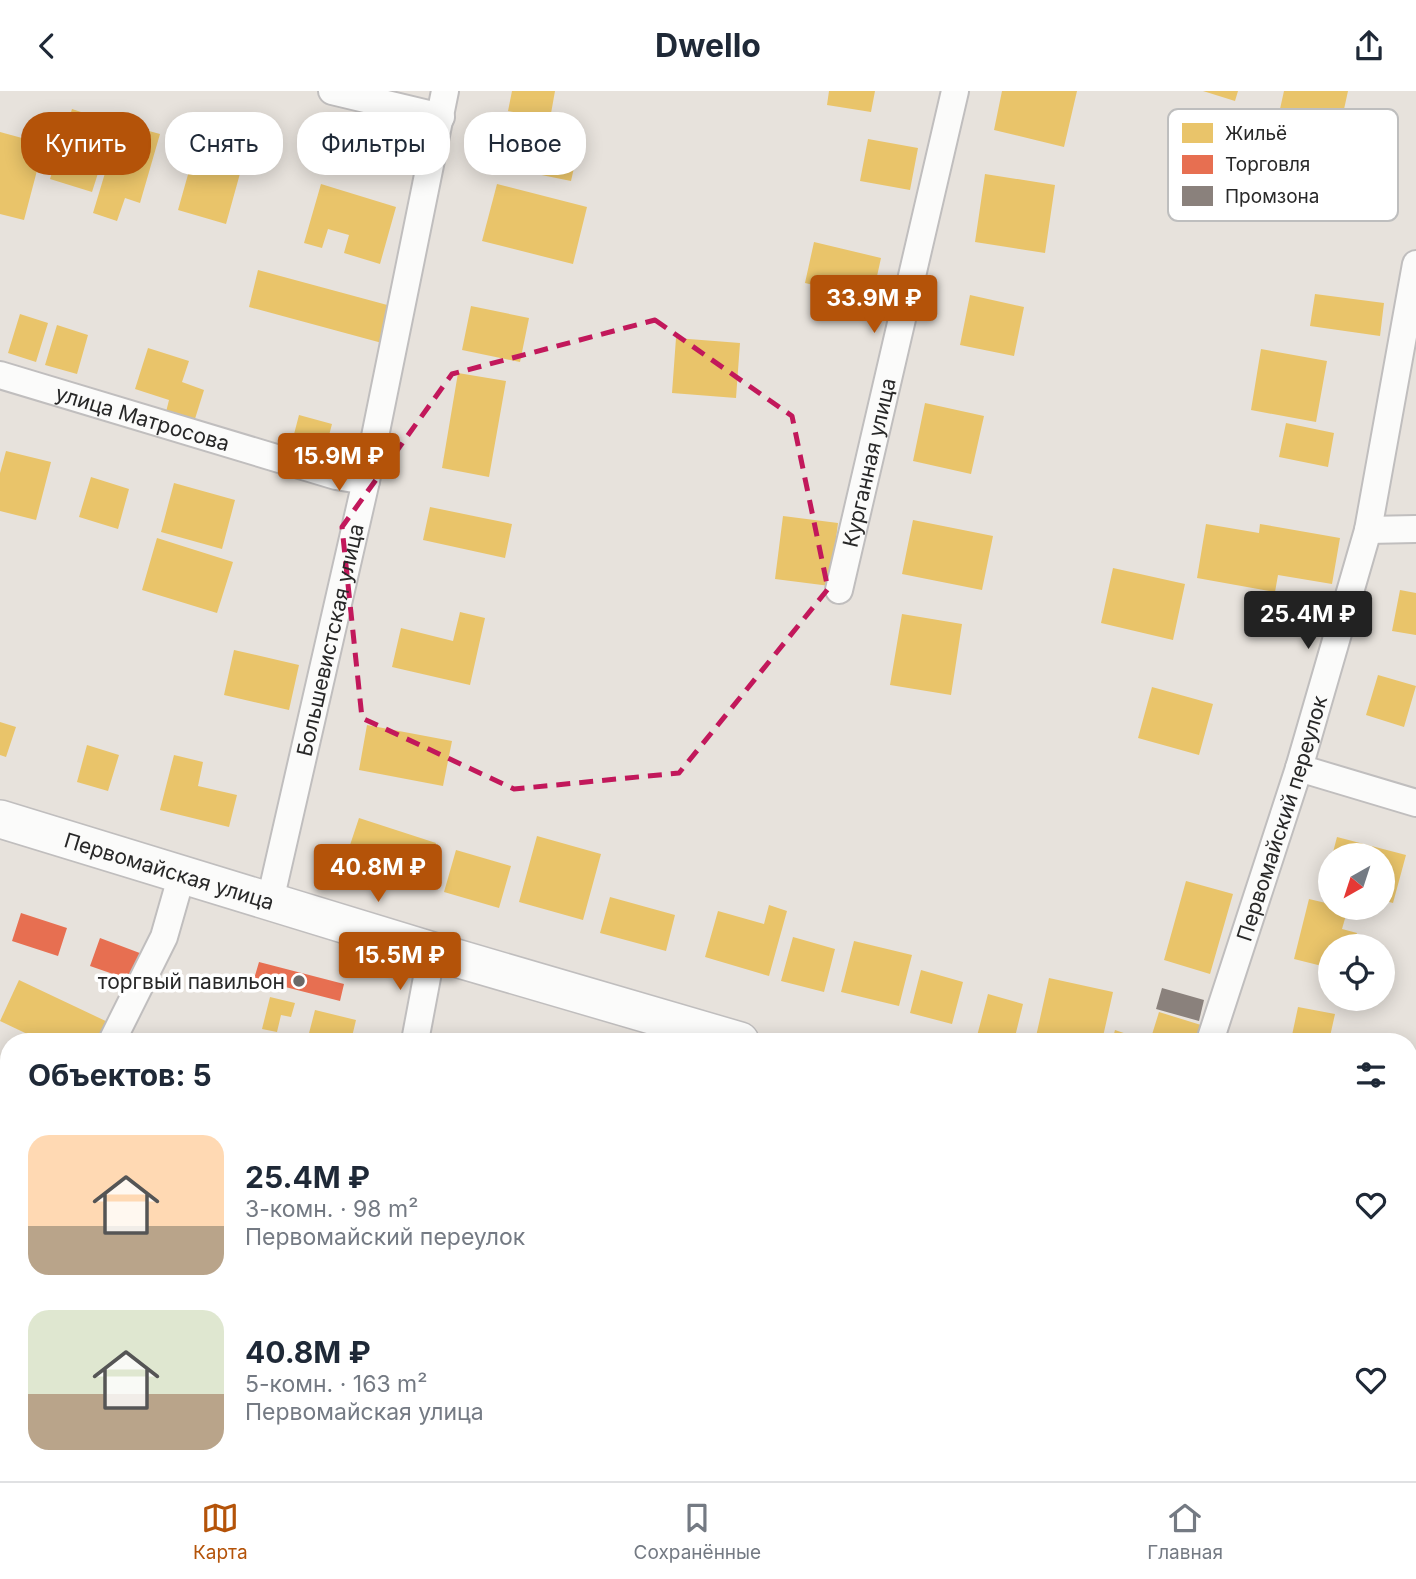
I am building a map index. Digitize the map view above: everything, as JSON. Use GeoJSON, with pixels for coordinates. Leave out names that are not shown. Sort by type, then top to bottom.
{"type":"FeatureCollection","features":[{"type":"Feature","properties":{"kind":"main road","name":"Первомайская улица"},"geometry":{"type":"LineString","coordinates":[[0,819],[432,951],[713,1033]]}},
{"type":"Feature","properties":{"kind":"street"},"geometry":{"type":"LineString","coordinates":[[332,91],[420,112]]}},
{"type":"Feature","properties":{"kind":"street","name":"Большевистская улица"},"geometry":{"type":"LineString","coordinates":[[442,112],[445,91]]}},
{"type":"Feature","properties":{"kind":"street","name":"Курганная улица"},"geometry":{"type":"LineString","coordinates":[[839,590],[955,91]]}},
{"type":"Feature","properties":{"kind":"street","name":"Большевистская улица"},"geometry":{"type":"LineString","coordinates":[[270,901],[366,481],[429,175]]}},
{"type":"Feature","properties":{"kind":"street","name":"Первомайский переулок"},"geometry":{"type":"LineString","coordinates":[[1213,1033],[1299,768],[1368,530],[1416,264]]}},
{"type":"Feature","properties":{"kind":"street","name":"улица Матросова"},"geometry":{"type":"LineString","coordinates":[[0,375],[336,476],[366,481]]}},
{"type":"Feature","properties":{"kind":"street"},"geometry":{"type":"LineString","coordinates":[[1368,530],[1416,529]]}},
{"type":"Feature","properties":{"kind":"street"},"geometry":{"type":"LineString","coordinates":[[1299,768],[1416,803]]}},
{"type":"Feature","properties":{"kind":"street"},"geometry":{"type":"LineString","coordinates":[[115,1033],[164,937],[182,874]]}},
{"type":"Feature","properties":{"kind":"street"},"geometry":{"type":"LineString","coordinates":[[417,1033],[432,951]]}},
{"type":"Feature","properties":{"kind":"highlighted area"},"geometry":{"type":"Polygon","coordinates":[[[655,320],[792,416],[828,589],[679,773],[514,789],[362,718],[342,527],[452,374],[655,320]]]}},
{"type":"Feature","properties":{"kind":"building: Жильё"},"geometry":{"type":"Polygon","coordinates":[[[512,91],[555,91],[551,112],[508,111],[512,91]]]}},
{"type":"Feature","properties":{"kind":"building: Жильё"},"geometry":{"type":"Polygon","coordinates":[[[829,91],[875,91],[871,112],[827,105],[829,91]]]}},
{"type":"Feature","properties":{"kind":"building: Жильё"},"geometry":{"type":"Polygon","coordinates":[[[1002,91],[1077,91],[1064,147],[994,130],[1002,91]]]}},
{"type":"Feature","properties":{"kind":"building: Жильё"},"geometry":{"type":"Polygon","coordinates":[[[1203,91],[1238,91],[1235,101],[1203,91]]]}},
{"type":"Feature","properties":{"kind":"building: Жильё"},"geometry":{"type":"Polygon","coordinates":[[[1284,91],[1348,91],[1344,109],[1280,109],[1284,91]]]}},
{"type":"Feature","properties":{"kind":"building: Жильё"},"geometry":{"type":"Polygon","coordinates":[[[0,132],[21,138],[21,175],[36,175],[24,220],[0,214],[0,132]]]}},
{"type":"Feature","properties":{"kind":"building: Жильё"},"geometry":{"type":"Polygon","coordinates":[[[151,132],[160,134],[151,165],[151,132]]]}},
{"type":"Feature","properties":{"kind":"building: Жильё"},"geometry":{"type":"Polygon","coordinates":[[[868,139],[918,148],[910,190],[860,181],[868,139]]]}},
{"type":"Feature","properties":{"kind":"building: Жильё"},"geometry":{"type":"Polygon","coordinates":[[[985,174],[1055,185],[1045,253],[975,242],[985,174]]]}},
{"type":"Feature","properties":{"kind":"building: Жильё"},"geometry":{"type":"Polygon","coordinates":[[[51,175],[97,175],[92,192],[50,179],[51,175]]]}},
{"type":"Feature","properties":{"kind":"building: Жильё"},"geometry":{"type":"Polygon","coordinates":[[[104,175],[148,175],[140,203],[125,198],[117,221],[93,213],[104,175]]]}},
{"type":"Feature","properties":{"kind":"building: Жильё"},"geometry":{"type":"Polygon","coordinates":[[[188,175],[240,175],[226,224],[178,210],[188,175]]]}},
{"type":"Feature","properties":{"kind":"building: Жильё"},"geometry":{"type":"Polygon","coordinates":[[[542,175],[572,175],[571,181],[542,175]]]}},
{"type":"Feature","properties":{"kind":"building: Жильё"},"geometry":{"type":"Polygon","coordinates":[[[321,184],[396,207],[380,264],[344,253],[349,235],[328,229],[322,248],[304,243],[321,184]]]}},
{"type":"Feature","properties":{"kind":"building: Жильё"},"geometry":{"type":"Polygon","coordinates":[[[497,184],[587,207],[573,264],[482,241],[497,184]]]}},
{"type":"Feature","properties":{"kind":"building: Жильё"},"geometry":{"type":"Polygon","coordinates":[[[814,242],[881,258],[872,299],[805,283],[814,242]]]}},
{"type":"Feature","properties":{"kind":"building: Жильё"},"geometry":{"type":"Polygon","coordinates":[[[258,270],[391,306],[382,343],[249,307],[258,270]]]}},
{"type":"Feature","properties":{"kind":"building: Жильё"},"geometry":{"type":"Polygon","coordinates":[[[1315,294],[1384,303],[1380,336],[1310,326],[1315,294]]]}},
{"type":"Feature","properties":{"kind":"building: Жильё"},"geometry":{"type":"Polygon","coordinates":[[[970,295],[1024,307],[1014,356],[960,345],[970,295]]]}},
{"type":"Feature","properties":{"kind":"building: Жильё"},"geometry":{"type":"Polygon","coordinates":[[[471,306],[529,318],[520,362],[462,350],[471,306]]]}},
{"type":"Feature","properties":{"kind":"building: Жильё"},"geometry":{"type":"Polygon","coordinates":[[[20,314],[48,323],[36,362],[8,353],[20,314]]]}},
{"type":"Feature","properties":{"kind":"building: Жильё"},"geometry":{"type":"Polygon","coordinates":[[[57,325],[88,335],[77,374],[45,365],[57,325]]]}},
{"type":"Feature","properties":{"kind":"building: Жильё"},"geometry":{"type":"Polygon","coordinates":[[[676,338],[740,343],[736,398],[672,393],[676,338]]]}},
{"type":"Feature","properties":{"kind":"building: Жильё"},"geometry":{"type":"Polygon","coordinates":[[[148,348],[189,361],[182,382],[204,390],[194,422],[166,412],[169,400],[135,389],[148,348]]]}},
{"type":"Feature","properties":{"kind":"building: Жильё"},"geometry":{"type":"Polygon","coordinates":[[[1261,349],[1327,361],[1316,422],[1251,410],[1261,349]]]}},
{"type":"Feature","properties":{"kind":"building: Жильё"},"geometry":{"type":"Polygon","coordinates":[[[458,373],[506,381],[489,477],[442,468],[458,373]]]}},
{"type":"Feature","properties":{"kind":"building: Жильё"},"geometry":{"type":"Polygon","coordinates":[[[925,403],[984,416],[971,474],[913,461],[925,403]]]}},
{"type":"Feature","properties":{"kind":"building: Жильё"},"geometry":{"type":"Polygon","coordinates":[[[299,415],[332,424],[326,447],[293,438],[299,415]]]}},
{"type":"Feature","properties":{"kind":"building: Жильё"},"geometry":{"type":"Polygon","coordinates":[[[1286,423],[1334,433],[1328,467],[1279,457],[1286,423]]]}},
{"type":"Feature","properties":{"kind":"building: Жильё"},"geometry":{"type":"Polygon","coordinates":[[[6,451],[51,462],[36,520],[0,511],[0,473],[6,451]]]}},
{"type":"Feature","properties":{"kind":"building: Жильё"},"geometry":{"type":"Polygon","coordinates":[[[91,477],[129,489],[118,529],[79,517],[91,477]]]}},
{"type":"Feature","properties":{"kind":"building: Жильё"},"geometry":{"type":"Polygon","coordinates":[[[174,483],[235,500],[222,549],[161,532],[174,483]]]}},
{"type":"Feature","properties":{"kind":"building: Жильё"},"geometry":{"type":"Polygon","coordinates":[[[430,507],[512,524],[505,558],[423,540],[430,507]]]}},
{"type":"Feature","properties":{"kind":"building: Жильё"},"geometry":{"type":"Polygon","coordinates":[[[783,516],[838,523],[830,586],[775,579],[783,516]]]}},
{"type":"Feature","properties":{"kind":"building: Жильё"},"geometry":{"type":"Polygon","coordinates":[[[913,520],[993,536],[982,590],[902,574],[913,520]]]}},
{"type":"Feature","properties":{"kind":"building: Жильё"},"geometry":{"type":"Polygon","coordinates":[[[1206,524],[1259,533],[1260,524],[1340,538],[1332,584],[1278,575],[1275,592],[1197,578],[1206,524]]]}},
{"type":"Feature","properties":{"kind":"building: Жильё"},"geometry":{"type":"Polygon","coordinates":[[[157,538],[233,562],[217,613],[142,590],[157,538]]]}},
{"type":"Feature","properties":{"kind":"building: Жильё"},"geometry":{"type":"Polygon","coordinates":[[[1113,568],[1185,584],[1173,640],[1101,623],[1113,568]]]}},
{"type":"Feature","properties":{"kind":"building: Жильё"},"geometry":{"type":"Polygon","coordinates":[[[1400,590],[1416,593],[1416,635],[1392,631],[1400,590]]]}},
{"type":"Feature","properties":{"kind":"building: Жильё"},"geometry":{"type":"Polygon","coordinates":[[[460,612],[485,618],[470,685],[392,667],[401,628],[453,641],[460,612]]]}},
{"type":"Feature","properties":{"kind":"building: Жильё"},"geometry":{"type":"Polygon","coordinates":[[[902,614],[962,624],[951,695],[890,685],[902,614]]]}},
{"type":"Feature","properties":{"kind":"building: Жильё"},"geometry":{"type":"Polygon","coordinates":[[[234,650],[299,665],[289,710],[224,695],[234,650]]]}},
{"type":"Feature","properties":{"kind":"building: Жильё"},"geometry":{"type":"Polygon","coordinates":[[[1378,675],[1416,686],[1404,727],[1366,715],[1378,675]]]}},
{"type":"Feature","properties":{"kind":"building: Жильё"},"geometry":{"type":"Polygon","coordinates":[[[1152,687],[1213,704],[1199,755],[1138,738],[1152,687]]]}},
{"type":"Feature","properties":{"kind":"building: Жильё"},"geometry":{"type":"Polygon","coordinates":[[[0,722],[16,727],[6,757],[0,755],[0,722]]]}},
{"type":"Feature","properties":{"kind":"building: Жильё"},"geometry":{"type":"Polygon","coordinates":[[[367,725],[452,741],[443,786],[359,770],[367,725]]]}},
{"type":"Feature","properties":{"kind":"building: Жильё"},"geometry":{"type":"Polygon","coordinates":[[[87,745],[119,755],[108,791],[77,782],[87,745]]]}},
{"type":"Feature","properties":{"kind":"building: Жильё"},"geometry":{"type":"Polygon","coordinates":[[[174,755],[203,762],[198,786],[237,795],[229,827],[160,810],[174,755]]]}},
{"type":"Feature","properties":{"kind":"building: Жильё"},"geometry":{"type":"Polygon","coordinates":[[[359,818],[436,843],[422,886],[345,860],[359,818]]]}},
{"type":"Feature","properties":{"kind":"building: Жильё"},"geometry":{"type":"Polygon","coordinates":[[[537,836],[601,854],[583,920],[519,902],[537,836]]]}},
{"type":"Feature","properties":{"kind":"building: Жильё"},"geometry":{"type":"Polygon","coordinates":[[[1337,837],[1360,843],[1335,843],[1337,837]]]}},
{"type":"Feature","properties":{"kind":"building: Жильё"},"geometry":{"type":"Polygon","coordinates":[[[456,850],[511,866],[499,908],[444,892],[456,850]]]}},
{"type":"Feature","properties":{"kind":"building: Жильё"},"geometry":{"type":"Polygon","coordinates":[[[1395,852],[1406,855],[1395,896],[1395,852]]]}},
{"type":"Feature","properties":{"kind":"building: Жильё"},"geometry":{"type":"Polygon","coordinates":[[[1186,881],[1233,894],[1210,974],[1164,960],[1186,881]]]}},
{"type":"Feature","properties":{"kind":"building: Жильё"},"geometry":{"type":"Polygon","coordinates":[[[610,897],[675,915],[666,951],[600,933],[610,897]]]}},
{"type":"Feature","properties":{"kind":"building: Жильё"},"geometry":{"type":"Polygon","coordinates":[[[1309,899],[1318,901],[1318,921],[1344,921],[1342,929],[1357,933],[1318,934],[1318,965],[1294,959],[1309,899]]]}},
{"type":"Feature","properties":{"kind":"building: Жильё"},"geometry":{"type":"Polygon","coordinates":[[[769,905],[787,911],[769,976],[705,957],[718,911],[764,924],[769,905]]]}},
{"type":"Feature","properties":{"kind":"building: Жильё"},"geometry":{"type":"Polygon","coordinates":[[[793,937],[835,949],[824,992],[781,981],[793,937]]]}},
{"type":"Feature","properties":{"kind":"building: Жильё"},"geometry":{"type":"Polygon","coordinates":[[[854,941],[912,955],[899,1006],[841,992],[854,941]]]}},
{"type":"Feature","properties":{"kind":"building: Жильё"},"geometry":{"type":"Polygon","coordinates":[[[921,970],[963,982],[952,1024],[910,1013],[921,970]]]}},
{"type":"Feature","properties":{"kind":"building: Жильё"},"geometry":{"type":"Polygon","coordinates":[[[1049,978],[1113,992],[1104,1033],[1037,1033],[1049,978]]]}},
{"type":"Feature","properties":{"kind":"building: Жильё"},"geometry":{"type":"Polygon","coordinates":[[[19,980],[112,1024],[107,1033],[25,1033],[0,1021],[19,980]]]}},
{"type":"Feature","properties":{"kind":"building: Жильё"},"geometry":{"type":"Polygon","coordinates":[[[988,994],[1023,1004],[1016,1033],[978,1033],[988,994]]]}},
{"type":"Feature","properties":{"kind":"building: Жильё"},"geometry":{"type":"Polygon","coordinates":[[[270,997],[295,1003],[291,1017],[281,1015],[277,1032],[262,1029],[270,997]]]}},
{"type":"Feature","properties":{"kind":"building: Жильё"},"geometry":{"type":"Polygon","coordinates":[[[1298,1007],[1335,1014],[1331,1033],[1292,1033],[1298,1007]]]}},
{"type":"Feature","properties":{"kind":"building: Жильё"},"geometry":{"type":"Polygon","coordinates":[[[315,1010],[356,1020],[353,1033],[309,1033],[315,1010]]]}},
{"type":"Feature","properties":{"kind":"building: Жильё"},"geometry":{"type":"Polygon","coordinates":[[[1159,1012],[1201,1025],[1198,1033],[1152,1033],[1159,1012]]]}},
{"type":"Feature","properties":{"kind":"building: Торговля"},"geometry":{"type":"Polygon","coordinates":[[[21,913],[67,928],[58,956],[12,941],[21,913]]]}},
{"type":"Feature","properties":{"kind":"building: Торговля"},"geometry":{"type":"Polygon","coordinates":[[[100,938],[145,955],[136,982],[90,966],[100,938]]]}},
{"type":"Feature","properties":{"kind":"building: Торговля","name":"торгвый павильон"},"geometry":{"type":"Polygon","coordinates":[[[259,962],[344,984],[340,1001],[254,979],[259,962]]]}},
{"type":"Feature","properties":{"kind":"building: Промзона"},"geometry":{"type":"Polygon","coordinates":[[[1162,988],[1204,1000],[1199,1021],[1156,1009],[1162,988]]]}},
{"type":"Feature","properties":{"kind":"place","name":"торгвый павильон"},"geometry":{"type":"Point","coordinates":[299,981]}}]}
